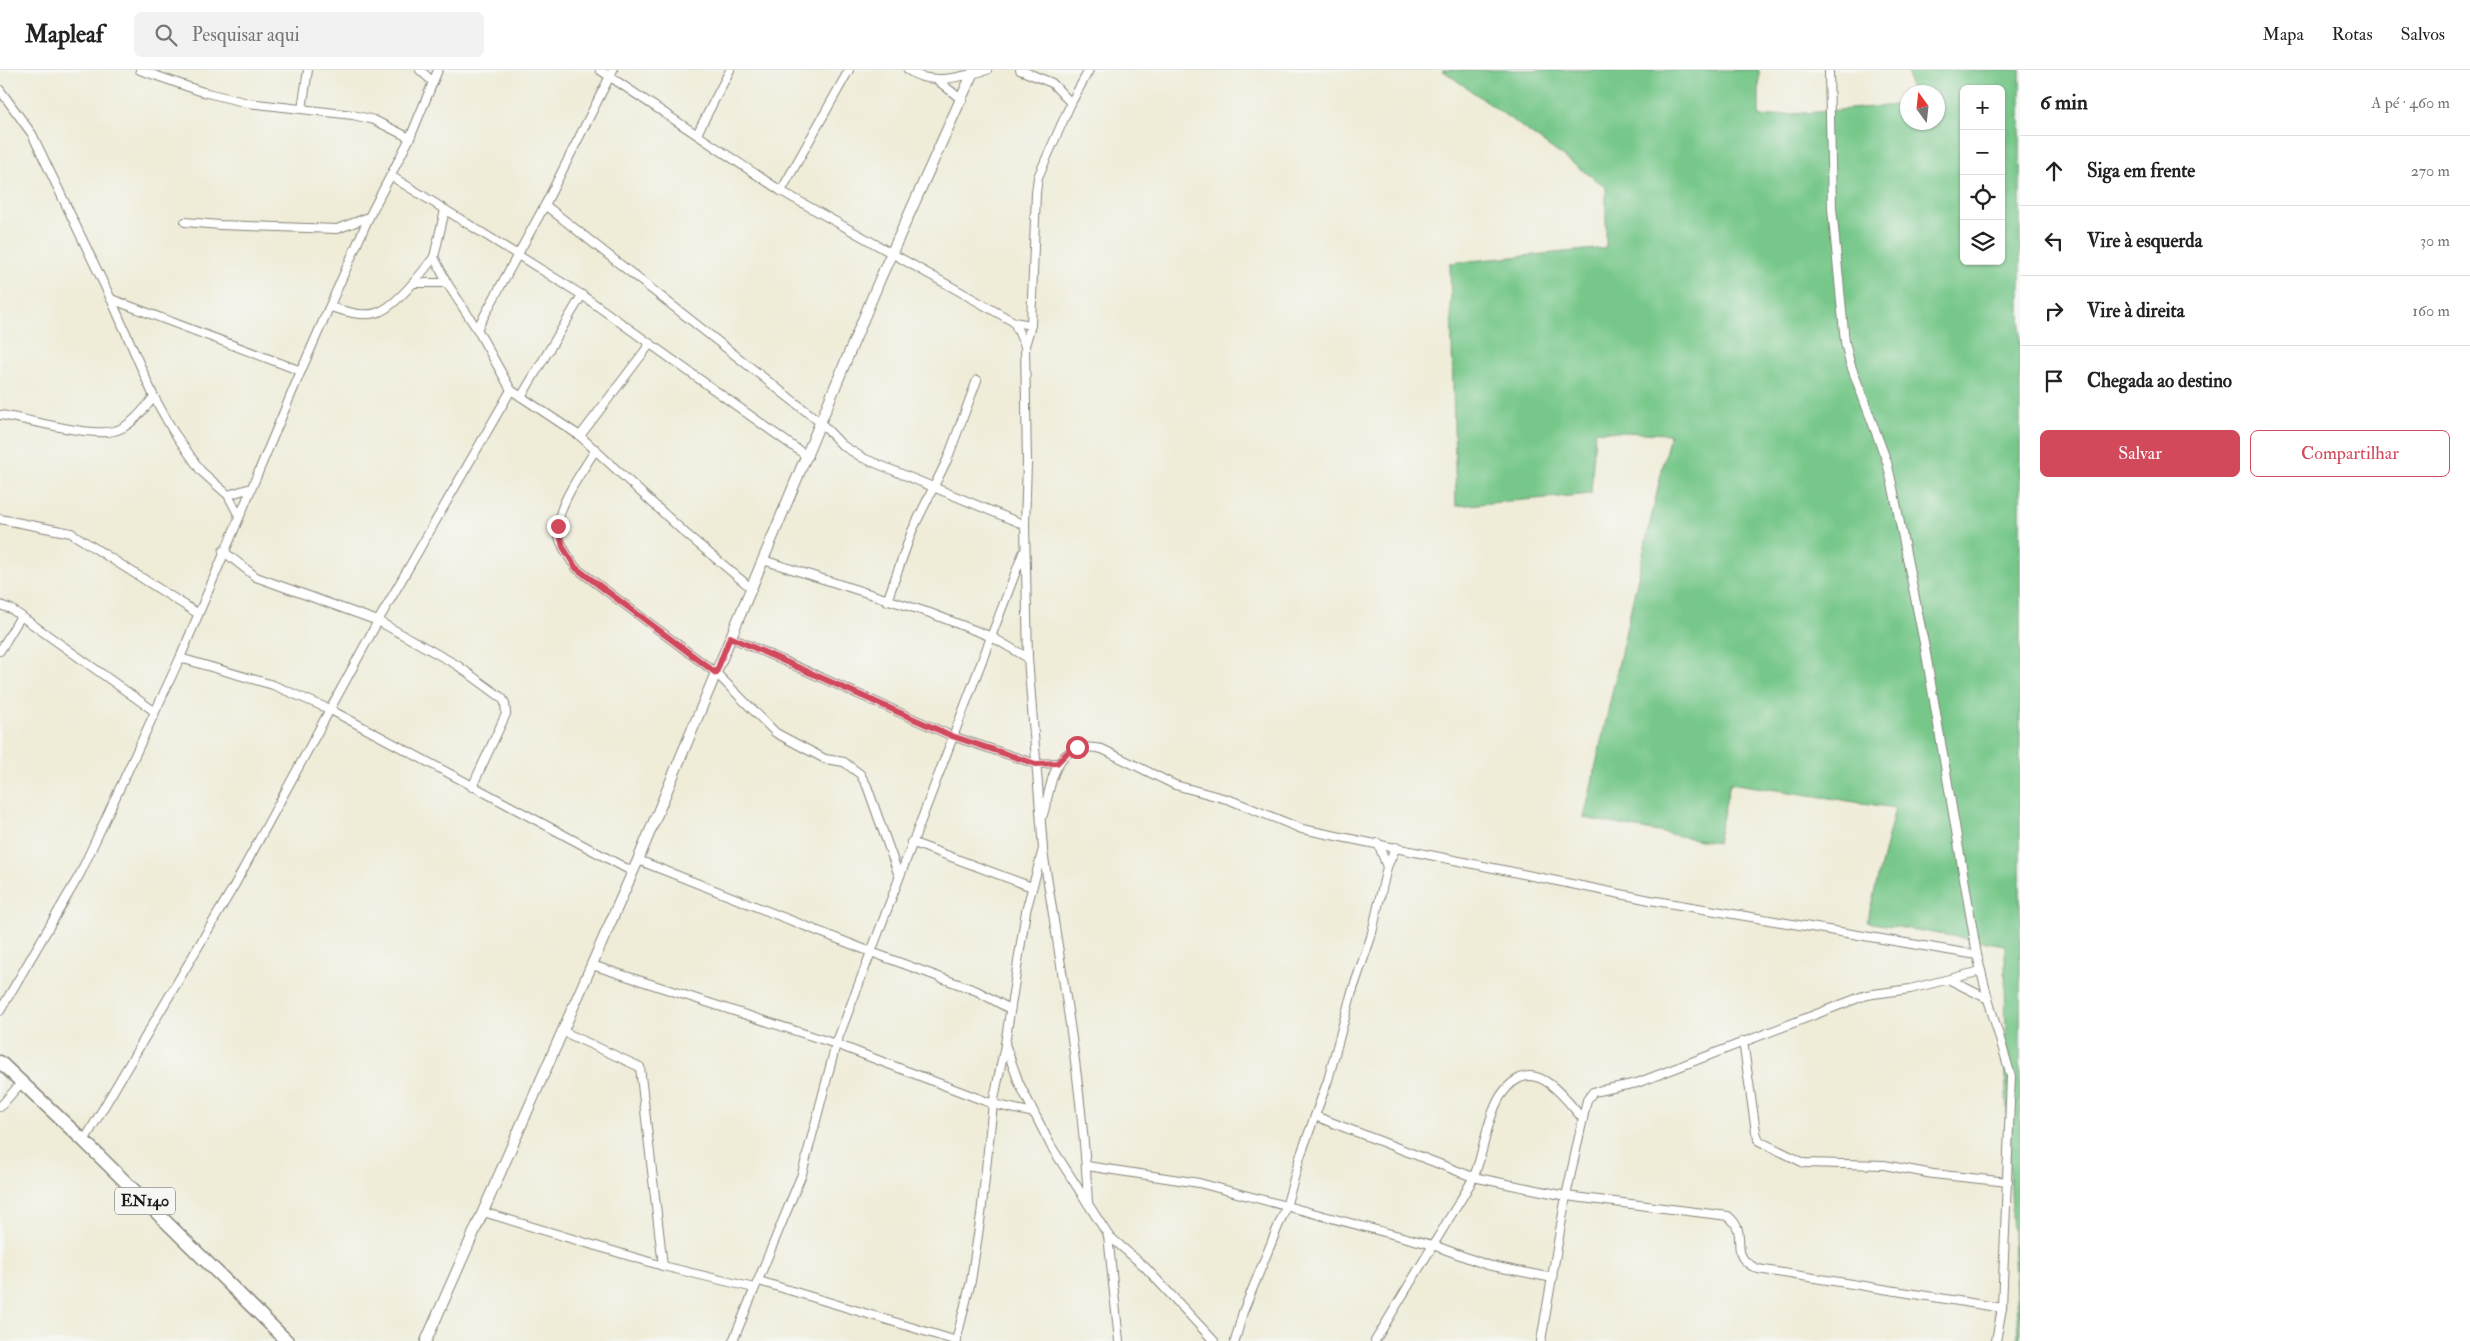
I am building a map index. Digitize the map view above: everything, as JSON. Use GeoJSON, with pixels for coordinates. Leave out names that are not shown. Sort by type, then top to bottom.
{"type":"FeatureCollection","features":[{"type":"Feature","properties":{"kind":"main road","name":"EN140"},"geometry":{"type":"LineString","coordinates":[[0,1062],[84,1141],[288,1341]]}},
{"type":"Feature","properties":{"kind":"street"},"geometry":{"type":"LineString","coordinates":[[140,70],[203,92],[248,103],[353,115],[374,120],[410,138]]}},
{"type":"Feature","properties":{"kind":"street"},"geometry":{"type":"LineString","coordinates":[[302,109],[308,70]]}},
{"type":"Feature","properties":{"kind":"street"},"geometry":{"type":"LineString","coordinates":[[420,70],[433,82]]}},
{"type":"Feature","properties":{"kind":"street"},"geometry":{"type":"LineString","coordinates":[[0,1011],[80,874],[180,658],[196,614],[301,371],[369,217],[410,138],[438,70]]}},
{"type":"Feature","properties":{"kind":"street"},"geometry":{"type":"LineString","coordinates":[[600,70],[611,73],[781,191],[1014,322],[1031,325]]}},
{"type":"Feature","properties":{"kind":"street"},"geometry":{"type":"LineString","coordinates":[[697,134],[730,70]]}},
{"type":"Feature","properties":{"kind":"street"},"geometry":{"type":"LineString","coordinates":[[781,191],[849,70]]}},
{"type":"Feature","properties":{"kind":"street"},"geometry":{"type":"LineString","coordinates":[[908,70],[914,74],[936,79],[987,70]]}},
{"type":"Feature","properties":{"kind":"street"},"geometry":{"type":"LineString","coordinates":[[1020,70],[1052,83],[1071,103]]}},
{"type":"Feature","properties":{"kind":"street"},"geometry":{"type":"LineString","coordinates":[[1088,1206],[1087,1166],[1064,982],[1043,849],[1028,658],[1025,547],[1027,463],[1025,346],[1031,325],[1038,177],[1071,103],[1090,70]]}},
{"type":"Feature","properties":{"kind":"street"},"geometry":{"type":"LineString","coordinates":[[1828,70],[1832,208],[1846,342],[1850,363],[1887,462],[1893,488],[1927,658],[1977,955],[2011,1076],[2002,1308],[1996,1341]]}},
{"type":"Feature","properties":{"kind":"street"},"geometry":{"type":"LineString","coordinates":[[426,1341],[633,872],[730,637],[808,457],[891,254],[973,72]]}},
{"type":"Feature","properties":{"kind":"street"},"geometry":{"type":"LineString","coordinates":[[477,329],[545,206],[611,73]]}},
{"type":"Feature","properties":{"kind":"street"},"geometry":{"type":"LineString","coordinates":[[936,79],[962,100]]}},
{"type":"Feature","properties":{"kind":"street"},"geometry":{"type":"LineString","coordinates":[[0,90],[32,134],[112,298],[154,397],[173,431],[193,460],[228,495],[239,516]]}},
{"type":"Feature","properties":{"kind":"street"},"geometry":{"type":"LineString","coordinates":[[391,176],[582,295],[808,457]]}},
{"type":"Feature","properties":{"kind":"street"},"geometry":{"type":"LineString","coordinates":[[545,206],[821,423],[842,445],[863,458],[1025,524]]}},
{"type":"Feature","properties":{"kind":"street"},"geometry":{"type":"LineString","coordinates":[[330,307],[350,312],[376,313],[414,284],[434,257],[444,210]]}},
{"type":"Feature","properties":{"kind":"street"},"geometry":{"type":"LineString","coordinates":[[185,222],[338,229],[369,217]]}},
{"type":"Feature","properties":{"kind":"street"},"geometry":{"type":"LineString","coordinates":[[434,257],[447,283],[477,329],[511,390],[580,436],[596,449],[684,532],[751,588]]}},
{"type":"Feature","properties":{"kind":"street"},"geometry":{"type":"LineString","coordinates":[[414,284],[447,283]]}},
{"type":"Feature","properties":{"kind":"street"},"geometry":{"type":"LineString","coordinates":[[521,397],[582,295]]}},
{"type":"Feature","properties":{"kind":"street"},"geometry":{"type":"LineString","coordinates":[[112,298],[301,371]]}},
{"type":"Feature","properties":{"kind":"street"},"geometry":{"type":"LineString","coordinates":[[1014,322],[1025,346]]}},
{"type":"Feature","properties":{"kind":"street"},"geometry":{"type":"LineString","coordinates":[[580,436],[650,344]]}},
{"type":"Feature","properties":{"kind":"street"},"geometry":{"type":"LineString","coordinates":[[887,601],[912,531],[947,460],[977,380]]}},
{"type":"Feature","properties":{"kind":"street"},"geometry":{"type":"LineString","coordinates":[[84,1141],[234,886],[378,621],[511,390]]}},
{"type":"Feature","properties":{"kind":"street"},"geometry":{"type":"LineString","coordinates":[[0,415],[71,429],[114,431],[131,422],[154,397]]}},
{"type":"Feature","properties":{"kind":"street"},"geometry":{"type":"LineString","coordinates":[[596,449],[563,505],[558,526],[563,547],[576,568],[716,673],[776,732],[825,759],[844,762],[860,774],[867,786],[899,876]]}},
{"type":"Feature","properties":{"kind":"street"},"geometry":{"type":"LineString","coordinates":[[228,495],[251,488]]}},
{"type":"Feature","properties":{"kind":"street"},"geometry":{"type":"LineString","coordinates":[[0,519],[71,532],[196,614]]}},
{"type":"Feature","properties":{"kind":"street"},"geometry":{"type":"LineString","coordinates":[[733,1341],[802,1174],[836,1044],[1025,547]]}},
{"type":"Feature","properties":{"kind":"street"},"geometry":{"type":"LineString","coordinates":[[224,551],[256,577],[378,621],[457,665],[505,702],[506,714],[472,787]]}},
{"type":"Feature","properties":{"kind":"street"},"geometry":{"type":"LineString","coordinates":[[763,560],[887,601],[930,613],[992,637],[1028,658]]}},
{"type":"Feature","properties":{"kind":"street"},"geometry":{"type":"LineString","coordinates":[[0,605],[21,616],[154,712]]}},
{"type":"Feature","properties":{"kind":"street"},"geometry":{"type":"LineString","coordinates":[[0,651],[21,616]]}},
{"type":"Feature","properties":{"kind":"street"},"geometry":{"type":"LineString","coordinates":[[730,637],[952,736],[1036,764],[1057,763]]}},
{"type":"Feature","properties":{"kind":"street"},"geometry":{"type":"LineString","coordinates":[[180,658],[274,685],[329,709],[633,872]]}},
{"type":"Feature","properties":{"kind":"street"},"geometry":{"type":"LineString","coordinates":[[1042,819],[1057,763],[1068,752],[1077,747],[1088,746],[1102,749],[1190,790],[1230,800],[1302,829],[1650,900],[1977,955]]}},
{"type":"Feature","properties":{"kind":"street"},"geometry":{"type":"LineString","coordinates":[[912,842],[1032,887]]}},
{"type":"Feature","properties":{"kind":"street"},"geometry":{"type":"LineString","coordinates":[[1378,843],[1387,867]]}},
{"type":"Feature","properties":{"kind":"street"},"geometry":{"type":"LineString","coordinates":[[1235,1341],[1243,1312],[1286,1207],[1300,1158],[1328,1080],[1371,937],[1387,867],[1396,847]]}},
{"type":"Feature","properties":{"kind":"street"},"geometry":{"type":"LineString","coordinates":[[759,1281],[956,1341],[972,1272],[981,1216],[993,1104],[1005,1044],[1018,952],[1032,887],[1043,849]]}},
{"type":"Feature","properties":{"kind":"street"},"geometry":{"type":"LineString","coordinates":[[638,860],[870,952],[977,991],[1010,1009]]}},
{"type":"Feature","properties":{"kind":"street"},"geometry":{"type":"LineString","coordinates":[[592,965],[836,1044],[993,1104],[1034,1113]]}},
{"type":"Feature","properties":{"kind":"street"},"geometry":{"type":"LineString","coordinates":[[1541,1341],[1566,1196],[1587,1100],[1593,1092],[1637,1083],[1866,995],[1910,989],[1950,980],[1981,970]]}},
{"type":"Feature","properties":{"kind":"street"},"geometry":{"type":"LineString","coordinates":[[1950,980],[1988,999]]}},
{"type":"Feature","properties":{"kind":"street"},"geometry":{"type":"LineString","coordinates":[[562,1031],[640,1067],[663,1266]]}},
{"type":"Feature","properties":{"kind":"street"},"geometry":{"type":"LineString","coordinates":[[1743,1041],[1756,1132],[1759,1141],[1780,1149],[1792,1158],[1804,1163],[1884,1165],[1933,1174],[2008,1182]]}},
{"type":"Feature","properties":{"kind":"street"},"geometry":{"type":"LineString","coordinates":[[1005,1044],[1020,1083],[1051,1146],[1108,1235],[1145,1267],[1214,1341]]}},
{"type":"Feature","properties":{"kind":"street"},"geometry":{"type":"LineString","coordinates":[[1375,1341],[1474,1178],[1489,1120],[1506,1090],[1520,1078],[1529,1076],[1543,1080],[1556,1089],[1583,1119]]}},
{"type":"Feature","properties":{"kind":"street"},"geometry":{"type":"LineString","coordinates":[[0,1107],[21,1083]]}},
{"type":"Feature","properties":{"kind":"street"},"geometry":{"type":"LineString","coordinates":[[1315,1116],[1474,1178],[1566,1196],[1728,1216],[1738,1226],[1742,1259],[1745,1263],[1758,1268],[2002,1308]]}},
{"type":"Feature","properties":{"kind":"street"},"geometry":{"type":"LineString","coordinates":[[1087,1166],[1199,1183],[1433,1245],[1487,1265],[1553,1278]]}},
{"type":"Feature","properties":{"kind":"street"},"geometry":{"type":"LineString","coordinates":[[483,1212],[663,1266],[754,1288]]}},
{"type":"Feature","properties":{"kind":"street"},"geometry":{"type":"LineString","coordinates":[[1108,1235],[1119,1341]]}},
{"type":"Feature","properties":{"kind":"green space"},"geometry":{"type":"Polygon","coordinates":[[[1442,70],[1759,70],[1759,117],[1900,105],[1900,130],[1945,130],[1945,85],[1910,85],[1908,70],[2020,70],[2020,1341],[2015,1341],[2018,1336],[2006,1092],[2005,945],[1867,922],[1895,808],[1730,783],[1717,843],[1584,818],[1670,434],[1595,431],[1591,494],[1456,506],[1450,263],[1606,248],[1606,187],[1442,70]]]}},
{"type":"Feature","properties":{"kind":"route"},"geometry":{"type":"LineString","coordinates":[[558,526],[563,547],[576,568],[716,673],[730,637],[952,736],[1036,764],[1057,763],[1068,752],[1077,747]]}}]}
